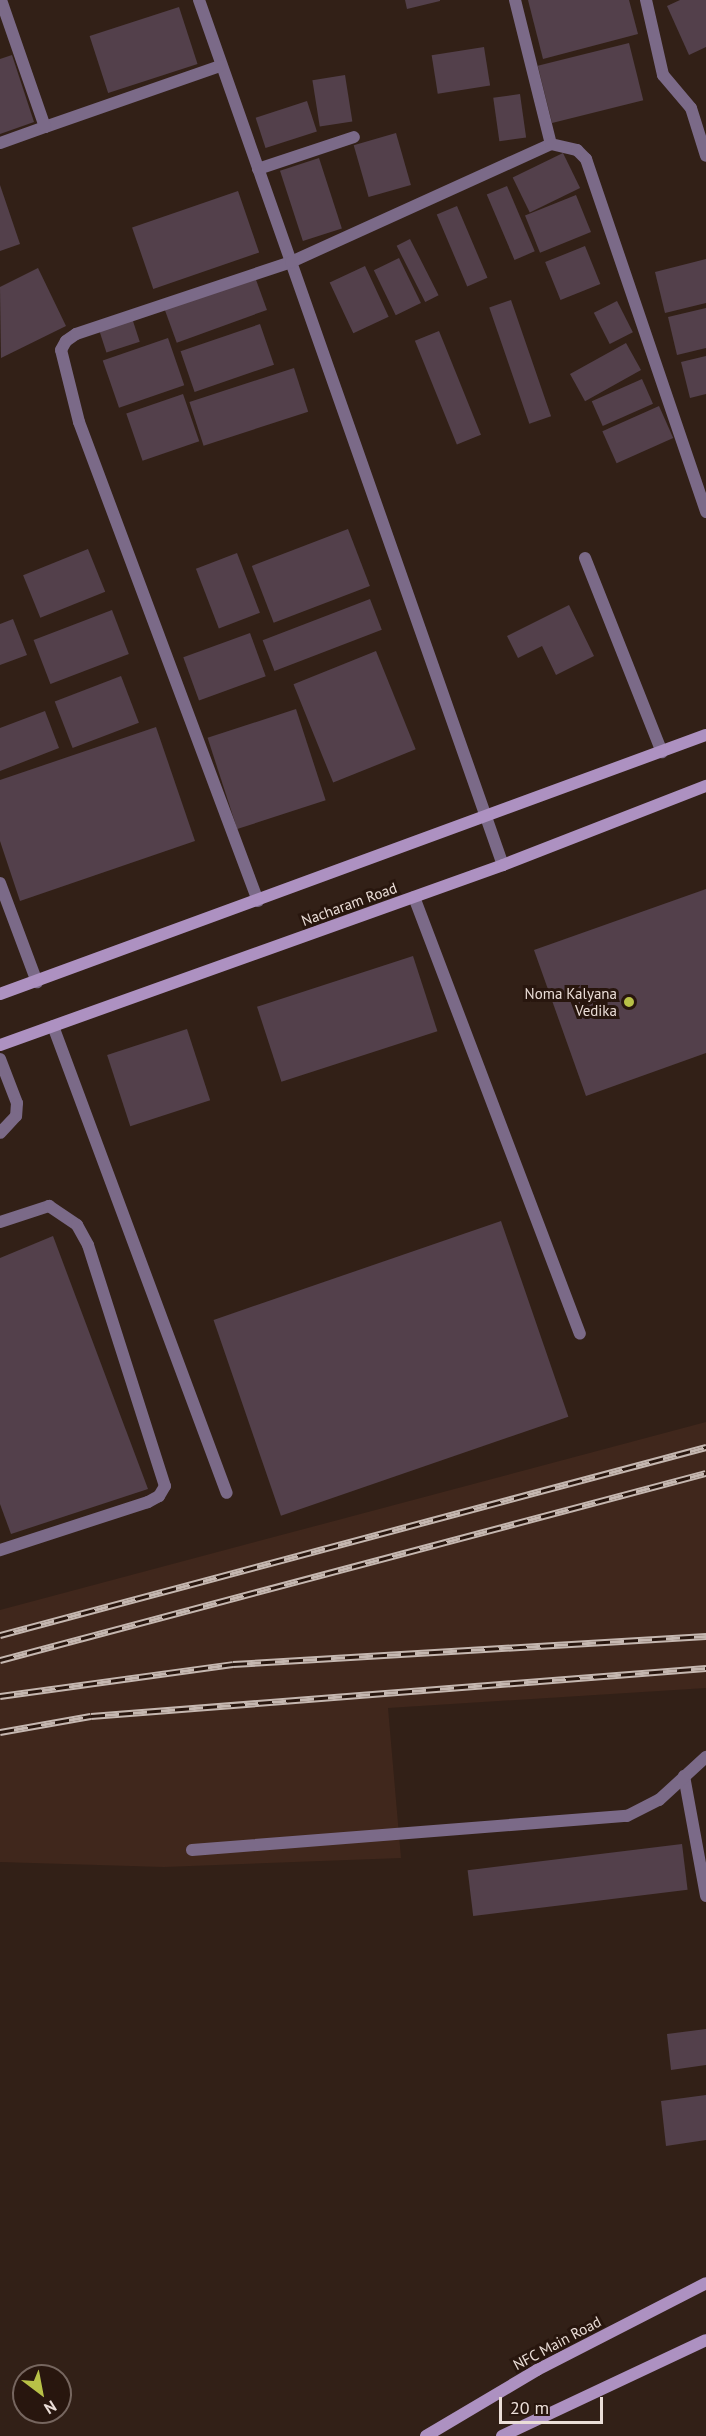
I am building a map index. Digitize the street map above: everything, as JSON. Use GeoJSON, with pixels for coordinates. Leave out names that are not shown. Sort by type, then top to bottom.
{"type":"FeatureCollection","features":[{"type":"Feature","properties":{"kind":"main road"},"geometry":{"type":"LineString","coordinates":[[0,994],[706,735]]}},
{"type":"Feature","properties":{"kind":"main road","name":"Nacharam Road"},"geometry":{"type":"LineString","coordinates":[[0,1045],[503,865],[706,786]]}},
{"type":"Feature","properties":{"kind":"main road","name":"NFC Main Road"},"geometry":{"type":"LineString","coordinates":[[426,2436],[537,2370],[706,2283]]}},
{"type":"Feature","properties":{"kind":"main road"},"geometry":{"type":"LineString","coordinates":[[502,2436],[706,2340]]}},
{"type":"Feature","properties":{"kind":"street"},"geometry":{"type":"LineString","coordinates":[[1,0],[45,127]]}},
{"type":"Feature","properties":{"kind":"street"},"geometry":{"type":"LineString","coordinates":[[199,0],[220,66],[503,865]]}},
{"type":"Feature","properties":{"kind":"street"},"geometry":{"type":"LineString","coordinates":[[515,0],[551,144]]}},
{"type":"Feature","properties":{"kind":"street"},"geometry":{"type":"LineString","coordinates":[[646,0],[663,75],[691,108],[706,156]]}},
{"type":"Feature","properties":{"kind":"street"},"geometry":{"type":"LineString","coordinates":[[0,143],[220,66]]}},
{"type":"Feature","properties":{"kind":"street"},"geometry":{"type":"LineString","coordinates":[[258,169],[354,137]]}},
{"type":"Feature","properties":{"kind":"street"},"geometry":{"type":"LineString","coordinates":[[258,901],[80,422],[61,350],[76,334],[291,262],[551,144],[577,150],[586,159],[706,512]]}},
{"type":"Feature","properties":{"kind":"street"},"geometry":{"type":"LineString","coordinates":[[585,558],[662,752]]}},
{"type":"Feature","properties":{"kind":"street"},"geometry":{"type":"LineString","coordinates":[[0,883],[37,982]]}},
{"type":"Feature","properties":{"kind":"street"},"geometry":{"type":"LineString","coordinates":[[414,897],[580,1335]]}},
{"type":"Feature","properties":{"kind":"street"},"geometry":{"type":"LineString","coordinates":[[54,1026],[227,1493]]}},
{"type":"Feature","properties":{"kind":"street"},"geometry":{"type":"LineString","coordinates":[[0,1059],[16,1104],[16,1116],[0,1133]]}},
{"type":"Feature","properties":{"kind":"street"},"geometry":{"type":"LineString","coordinates":[[0,1222],[49,1206],[76,1225],[88,1245],[165,1486],[159,1496],[148,1502],[0,1550]]}},
{"type":"Feature","properties":{"kind":"street"},"geometry":{"type":"LineString","coordinates":[[192,1850],[627,1816],[659,1800],[706,1757]]}},
{"type":"Feature","properties":{"kind":"street"},"geometry":{"type":"LineString","coordinates":[[684,1776],[706,1896]]}},
{"type":"Feature","properties":{"kind":"shaded area"},"geometry":{"type":"Polygon","coordinates":[[[706,1422],[706,1688],[388,1708],[401,1858],[164,1867],[0,1862],[0,1610],[706,1422]]]}},
{"type":"Feature","properties":{"kind":"building"},"geometry":{"type":"Polygon","coordinates":[[[405,0],[440,0],[440,1],[407,9],[405,0]]]}},
{"type":"Feature","properties":{"kind":"building"},"geometry":{"type":"Polygon","coordinates":[[[528,0],[629,0],[638,34],[543,59],[528,0]]]}},
{"type":"Feature","properties":{"kind":"building"},"geometry":{"type":"Polygon","coordinates":[[[680,0],[706,0],[706,47],[689,55],[667,6],[680,0]]]}},
{"type":"Feature","properties":{"kind":"building"},"geometry":{"type":"Polygon","coordinates":[[[179,7],[198,64],[108,93],[90,36],[179,7]]]}},
{"type":"Feature","properties":{"kind":"building"},"geometry":{"type":"Polygon","coordinates":[[[629,43],[643,100],[552,123],[538,66],[629,43]]]}},
{"type":"Feature","properties":{"kind":"building"},"geometry":{"type":"Polygon","coordinates":[[[484,47],[490,86],[438,94],[432,55],[484,47]]]}},
{"type":"Feature","properties":{"kind":"building"},"geometry":{"type":"Polygon","coordinates":[[[12,55],[34,122],[0,134],[0,59],[12,55]]]}},
{"type":"Feature","properties":{"kind":"building"},"geometry":{"type":"Polygon","coordinates":[[[345,75],[352,121],[320,127],[312,80],[345,75]]]}},
{"type":"Feature","properties":{"kind":"building"},"geometry":{"type":"Polygon","coordinates":[[[520,94],[526,138],[499,141],[493,98],[520,94]]]}},
{"type":"Feature","properties":{"kind":"building"},"geometry":{"type":"Polygon","coordinates":[[[307,101],[317,131],[266,148],[256,118],[307,101]]]}},
{"type":"Feature","properties":{"kind":"building"},"geometry":{"type":"Polygon","coordinates":[[[396,133],[411,185],[369,197],[354,145],[396,133]]]}},
{"type":"Feature","properties":{"kind":"building"},"geometry":{"type":"Polygon","coordinates":[[[563,153],[580,188],[530,213],[513,178],[563,153]]]}},
{"type":"Feature","properties":{"kind":"building"},"geometry":{"type":"Polygon","coordinates":[[[319,158],[342,228],[303,241],[280,171],[319,158]]]}},
{"type":"Feature","properties":{"kind":"building"},"geometry":{"type":"Polygon","coordinates":[[[0,185],[20,244],[0,251],[0,185]]]}},
{"type":"Feature","properties":{"kind":"building"},"geometry":{"type":"Polygon","coordinates":[[[507,186],[535,251],[514,260],[487,195],[507,186]]]}},
{"type":"Feature","properties":{"kind":"building"},"geometry":{"type":"Polygon","coordinates":[[[238,191],[259,252],[153,289],[132,227],[238,191]]]}},
{"type":"Feature","properties":{"kind":"building"},"geometry":{"type":"Polygon","coordinates":[[[576,195],[591,232],[540,253],[525,216],[576,195]]]}},
{"type":"Feature","properties":{"kind":"building"},"geometry":{"type":"Polygon","coordinates":[[[457,206],[487,278],[467,286],[437,215],[457,206]]]}},
{"type":"Feature","properties":{"kind":"building"},"geometry":{"type":"Polygon","coordinates":[[[410,239],[439,295],[425,302],[397,246],[410,239]]]}},
{"type":"Feature","properties":{"kind":"building"},"geometry":{"type":"Polygon","coordinates":[[[585,246],[600,284],[560,300],[545,262],[585,246]]]}},
{"type":"Feature","properties":{"kind":"building"},"geometry":{"type":"Polygon","coordinates":[[[399,258],[421,303],[396,315],[374,270],[399,258]]]}},
{"type":"Feature","properties":{"kind":"building"},"geometry":{"type":"Polygon","coordinates":[[[706,259],[706,303],[665,313],[655,272],[706,259]]]}},
{"type":"Feature","properties":{"kind":"building"},"geometry":{"type":"Polygon","coordinates":[[[365,266],[389,317],[353,333],[330,282],[365,266]]]}},
{"type":"Feature","properties":{"kind":"building"},"geometry":{"type":"Polygon","coordinates":[[[38,268],[66,326],[1,358],[0,287],[38,268]]]}},
{"type":"Feature","properties":{"kind":"building"},"geometry":{"type":"Polygon","coordinates":[[[255,277],[267,310],[177,343],[165,310],[255,277]]]}},
{"type":"Feature","properties":{"kind":"building"},"geometry":{"type":"Polygon","coordinates":[[[511,300],[551,416],[529,424],[489,307],[511,300]]]}},
{"type":"Feature","properties":{"kind":"building"},"geometry":{"type":"Polygon","coordinates":[[[617,301],[633,332],[610,344],[594,313],[617,301]]]}},
{"type":"Feature","properties":{"kind":"building"},"geometry":{"type":"Polygon","coordinates":[[[706,308],[706,348],[677,355],[668,317],[706,308]]]}},
{"type":"Feature","properties":{"kind":"building"},"geometry":{"type":"Polygon","coordinates":[[[132,318],[140,342],[106,353],[99,329],[132,318]]]}},
{"type":"Feature","properties":{"kind":"building"},"geometry":{"type":"Polygon","coordinates":[[[260,324],[274,365],[195,392],[181,351],[260,324]]]}},
{"type":"Feature","properties":{"kind":"building"},"geometry":{"type":"Polygon","coordinates":[[[439,331],[481,435],[457,445],[415,341],[439,331]]]}},
{"type":"Feature","properties":{"kind":"building"},"geometry":{"type":"Polygon","coordinates":[[[168,338],[184,385],[119,408],[103,360],[168,338]]]}},
{"type":"Feature","properties":{"kind":"building"},"geometry":{"type":"Polygon","coordinates":[[[626,343],[641,370],[585,401],[570,374],[626,343]]]}},
{"type":"Feature","properties":{"kind":"building"},"geometry":{"type":"Polygon","coordinates":[[[706,356],[706,394],[690,398],[681,362],[706,356]]]}},
{"type":"Feature","properties":{"kind":"building"},"geometry":{"type":"Polygon","coordinates":[[[294,368],[308,412],[204,446],[189,402],[294,368]]]}},
{"type":"Feature","properties":{"kind":"building"},"geometry":{"type":"Polygon","coordinates":[[[642,379],[653,404],[603,426],[592,401],[642,379]]]}},
{"type":"Feature","properties":{"kind":"building"},"geometry":{"type":"Polygon","coordinates":[[[183,394],[199,441],[143,461],[126,414],[183,394]]]}},
{"type":"Feature","properties":{"kind":"building"},"geometry":{"type":"Polygon","coordinates":[[[659,406],[673,438],[617,463],[602,431],[659,406]]]}},
{"type":"Feature","properties":{"kind":"building"},"geometry":{"type":"Polygon","coordinates":[[[348,529],[370,586],[274,623],[252,566],[348,529]]]}},
{"type":"Feature","properties":{"kind":"building"},"geometry":{"type":"Polygon","coordinates":[[[88,549],[105,592],[40,618],[23,575],[88,549]]]}},
{"type":"Feature","properties":{"kind":"building"},"geometry":{"type":"Polygon","coordinates":[[[237,553],[260,613],[219,629],[196,569],[237,553]]]}},
{"type":"Feature","properties":{"kind":"building"},"geometry":{"type":"Polygon","coordinates":[[[370,599],[382,630],[274,671],[263,640],[370,599]]]}},
{"type":"Feature","properties":{"kind":"building"},"geometry":{"type":"Polygon","coordinates":[[[569,605],[594,656],[556,675],[542,646],[518,658],[507,636],[569,605]]]}},
{"type":"Feature","properties":{"kind":"building"},"geometry":{"type":"Polygon","coordinates":[[[112,610],[129,654],[50,684],[34,640],[112,610]]]}},
{"type":"Feature","properties":{"kind":"building"},"geometry":{"type":"Polygon","coordinates":[[[13,619],[27,655],[0,665],[0,624],[13,619]]]}},
{"type":"Feature","properties":{"kind":"building"},"geometry":{"type":"Polygon","coordinates":[[[250,633],[266,676],[199,701],[183,657],[250,633]]]}},
{"type":"Feature","properties":{"kind":"building"},"geometry":{"type":"Polygon","coordinates":[[[376,651],[416,749],[333,783],[293,684],[376,651]]]}},
{"type":"Feature","properties":{"kind":"building"},"geometry":{"type":"Polygon","coordinates":[[[121,676],[139,723],[73,748],[55,701],[121,676]]]}},
{"type":"Feature","properties":{"kind":"building"},"geometry":{"type":"Polygon","coordinates":[[[296,709],[326,800],[237,829],[208,738],[296,709]]]}},
{"type":"Feature","properties":{"kind":"building"},"geometry":{"type":"Polygon","coordinates":[[[45,711],[59,748],[0,771],[0,728],[45,711]]]}},
{"type":"Feature","properties":{"kind":"building"},"geometry":{"type":"Polygon","coordinates":[[[156,727],[195,841],[20,901],[0,841],[0,780],[156,727]]]}},
{"type":"Feature","properties":{"kind":"building","name":"Noma Kalyana Vedika"},"geometry":{"type":"Polygon","coordinates":[[[706,889],[706,1053],[586,1096],[534,950],[706,889]]]}},
{"type":"Feature","properties":{"kind":"building"},"geometry":{"type":"Polygon","coordinates":[[[413,956],[437,1031],[281,1082],[257,1007],[413,956]]]}},
{"type":"Feature","properties":{"kind":"building"},"geometry":{"type":"Polygon","coordinates":[[[187,1029],[210,1100],[130,1126],[107,1055],[187,1029]]]}},
{"type":"Feature","properties":{"kind":"building"},"geometry":{"type":"Polygon","coordinates":[[[501,1221],[568,1417],[281,1516],[214,1320],[501,1221]]]}},
{"type":"Feature","properties":{"kind":"building"},"geometry":{"type":"Polygon","coordinates":[[[53,1236],[148,1489],[11,1534],[0,1504],[0,1258],[53,1236]]]}},
{"type":"Feature","properties":{"kind":"building"},"geometry":{"type":"Polygon","coordinates":[[[682,1844],[688,1890],[473,1916],[468,1870],[682,1844]]]}},
{"type":"Feature","properties":{"kind":"building"},"geometry":{"type":"Polygon","coordinates":[[[706,2029],[706,2065],[671,2070],[667,2034],[706,2029]]]}},
{"type":"Feature","properties":{"kind":"building"},"geometry":{"type":"Polygon","coordinates":[[[706,2095],[706,2140],[666,2146],[661,2101],[706,2095]]]}},
{"type":"Feature","properties":{"kind":"railway"},"geometry":{"type":"LineString","coordinates":[[0,1635],[706,1447]]}},
{"type":"Feature","properties":{"kind":"railway"},"geometry":{"type":"LineString","coordinates":[[0,1660],[706,1473]]}},
{"type":"Feature","properties":{"kind":"railway"},"geometry":{"type":"LineString","coordinates":[[0,1696],[233,1664],[706,1636]]}},
{"type":"Feature","properties":{"kind":"railway"},"geometry":{"type":"LineString","coordinates":[[0,1732],[91,1716],[706,1668]]}},
{"type":"Feature","properties":{"kind":"place","name":"Noma Kalyana Vedika"},"geometry":{"type":"Point","coordinates":[629,1002]}}]}
